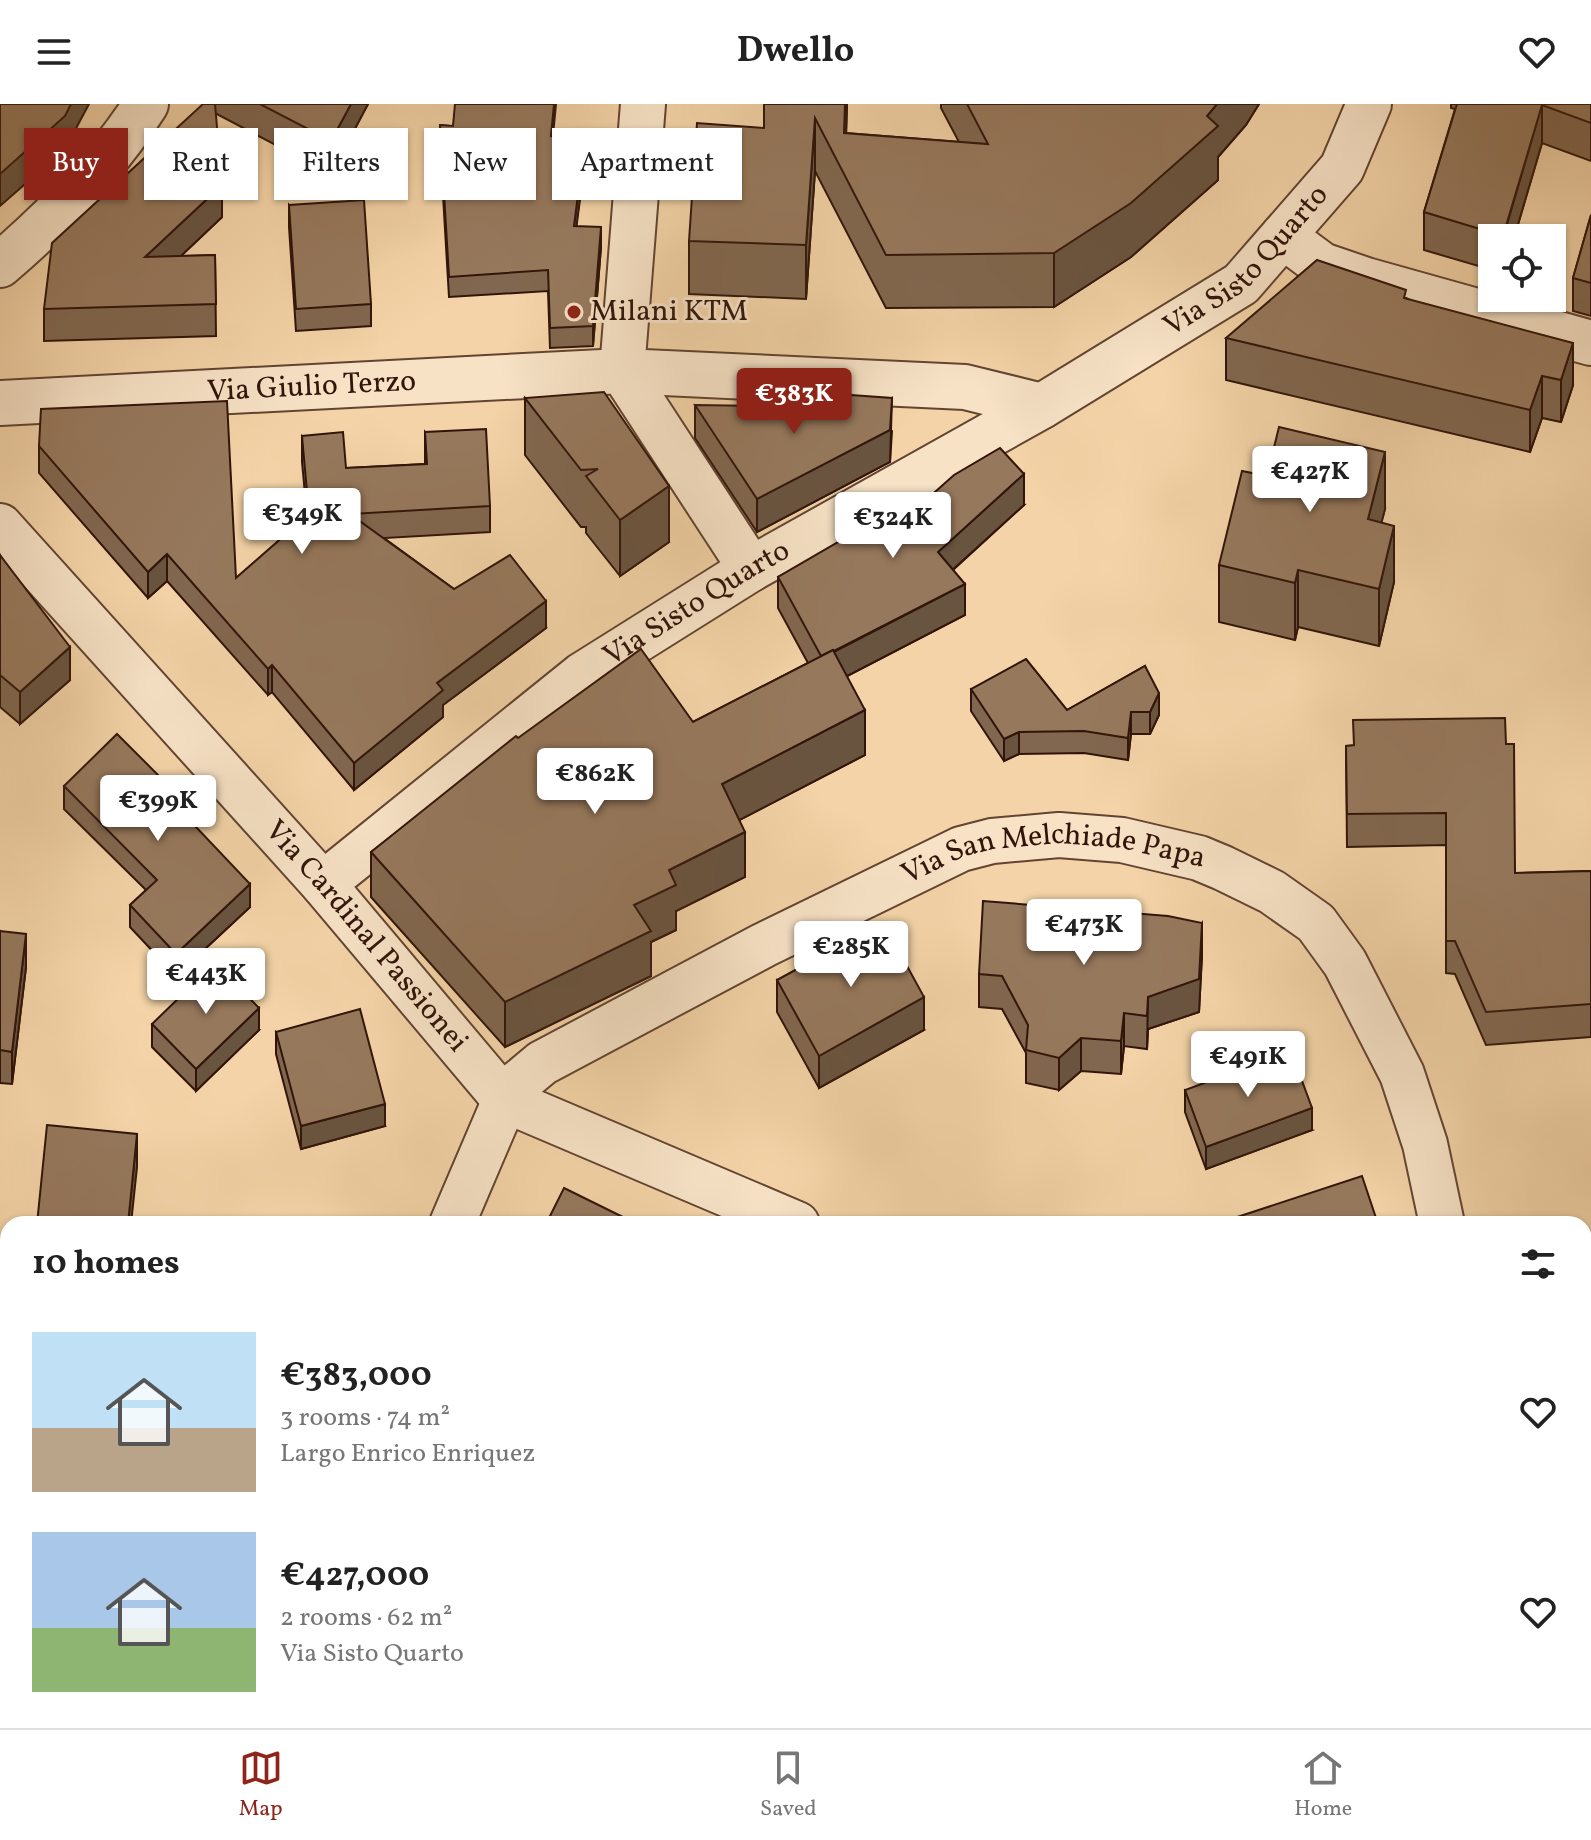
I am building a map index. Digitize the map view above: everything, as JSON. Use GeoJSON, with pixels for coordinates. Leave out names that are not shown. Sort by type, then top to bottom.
{"type":"FeatureCollection","features":[{"type":"Feature","properties":{"kind":"street"},"geometry":{"type":"LineString","coordinates":[[0,265],[119,147],[146,104]]}},
{"type":"Feature","properties":{"kind":"street"},"geometry":{"type":"LineString","coordinates":[[643,104],[622,371],[751,569]]}},
{"type":"Feature","properties":{"kind":"street","name":"Via Sisto Quarto"},"geometry":{"type":"LineString","coordinates":[[323,884],[582,675],[751,569],[1042,406],[1241,284],[1342,168],[1369,104]]}},
{"type":"Feature","properties":{"kind":"street"},"geometry":{"type":"LineString","coordinates":[[1283,236],[1322,265],[1591,343]]}},
{"type":"Feature","properties":{"kind":"street","name":"Via Giulio Terzo"},"geometry":{"type":"LineString","coordinates":[[0,403],[622,371],[965,387],[1042,406]]}},
{"type":"Feature","properties":{"kind":"street","name":"Via Cardinal Passionei"},"geometry":{"type":"LineString","coordinates":[[0,526],[323,884],[505,1100]]}},
{"type":"Feature","properties":{"kind":"street","name":"Via San Melchiade Papa"},"geometry":{"type":"LineString","coordinates":[[455,1216],[505,1100],[527,1074],[560,1053],[923,864],[992,841],[1090,836],[1199,858],[1272,892],[1316,923],[1345,963],[1408,1088],[1425,1144],[1440,1216]]}},
{"type":"Feature","properties":{"kind":"street"},"geometry":{"type":"LineString","coordinates":[[505,1100],[778,1216]]}},
{"type":"Feature","properties":{"kind":"building"},"geometry":{"type":"Polygon","coordinates":[[[0,104],[71,104],[65,116],[52,128],[24,128],[24,153],[0,174],[0,104]]]}},
{"type":"Feature","properties":{"kind":"building"},"geometry":{"type":"Polygon","coordinates":[[[203,104],[215,104],[217,128],[177,128],[203,104]]]}},
{"type":"Feature","properties":{"kind":"building"},"geometry":{"type":"Polygon","coordinates":[[[260,104],[351,104],[338,128],[306,128],[260,104]]]}},
{"type":"Feature","properties":{"kind":"building"},"geometry":{"type":"Polygon","coordinates":[[[455,104],[554,104],[552,200],[577,200],[574,226],[601,227],[593,326],[550,328],[548,270],[449,277],[444,200],[536,200],[536,128],[440,128],[440,125],[453,126],[455,104]]]}},
{"type":"Feature","properties":{"kind":"building"},"geometry":{"type":"Polygon","coordinates":[[[764,104],[845,104],[844,133],[988,144],[967,104],[1217,104],[1207,116],[1218,126],[1131,203],[1054,253],[886,255],[815,118],[806,245],[689,241],[692,200],[742,200],[742,128],[697,128],[697,123],[764,128],[764,104]]]}},
{"type":"Feature","properties":{"kind":"building"},"geometry":{"type":"Polygon","coordinates":[[[1457,104],[1591,104],[1591,123],[1542,105],[1507,224],[1478,224],[1478,228],[1424,212],[1457,104]]]}},
{"type":"Feature","properties":{"kind":"building"},"geometry":{"type":"Polygon","coordinates":[[[144,158],[144,200],[206,200],[145,257],[215,255],[216,304],[44,309],[52,243],[99,200],[128,200],[128,173],[144,158]]]}},
{"type":"Feature","properties":{"kind":"building"},"geometry":{"type":"Polygon","coordinates":[[[364,200],[371,304],[296,309],[289,205],[364,200]]]}},
{"type":"Feature","properties":{"kind":"building"},"geometry":{"type":"Polygon","coordinates":[[[1591,215],[1591,283],[1573,278],[1591,215]]]}},
{"type":"Feature","properties":{"kind":"building"},"geometry":{"type":"Polygon","coordinates":[[[1317,260],[1406,290],[1404,298],[1573,343],[1561,380],[1542,376],[1530,410],[1226,338],[1317,260]]]}},
{"type":"Feature","properties":{"kind":"building"},"geometry":{"type":"Polygon","coordinates":[[[604,392],[669,486],[620,520],[586,476],[598,469],[581,470],[525,398],[604,392]]]}},
{"type":"Feature","properties":{"kind":"building"},"geometry":{"type":"Polygon","coordinates":[[[837,394],[892,398],[890,430],[757,499],[695,405],[835,407],[837,394]]]}},
{"type":"Feature","properties":{"kind":"building"},"geometry":{"type":"Polygon","coordinates":[[[227,401],[236,578],[309,514],[302,436],[343,432],[346,468],[427,464],[425,432],[486,429],[490,506],[350,514],[454,589],[510,555],[546,601],[437,683],[443,690],[354,763],[272,665],[268,669],[167,554],[148,572],[39,446],[41,409],[227,401]]]}},
{"type":"Feature","properties":{"kind":"building"},"geometry":{"type":"Polygon","coordinates":[[[1279,427],[1385,452],[1368,519],[1394,526],[1379,589],[1298,570],[1295,583],[1219,565],[1242,471],[1267,476],[1279,427]]]}},
{"type":"Feature","properties":{"kind":"building"},"geometry":{"type":"Polygon","coordinates":[[[1000,448],[1024,474],[938,552],[965,584],[821,656],[778,577],[900,506],[908,516],[954,475],[1000,448]]]}},
{"type":"Feature","properties":{"kind":"building"},"geometry":{"type":"Polygon","coordinates":[[[0,555],[70,647],[20,692],[0,675],[0,555]]]}},
{"type":"Feature","properties":{"kind":"building"},"geometry":{"type":"Polygon","coordinates":[[[641,649],[693,722],[833,650],[865,710],[722,784],[745,832],[669,870],[676,885],[634,905],[651,931],[505,1002],[371,852],[516,736],[518,738],[641,649]]]}},
{"type":"Feature","properties":{"kind":"building"},"geometry":{"type":"Polygon","coordinates":[[[1026,659],[1067,710],[1145,666],[1159,693],[1150,712],[1131,712],[1128,738],[1084,731],[1019,732],[1004,739],[971,689],[1026,659]]]}},
{"type":"Feature","properties":{"kind":"building"},"geometry":{"type":"Polygon","coordinates":[[[1505,718],[1506,744],[1514,744],[1515,873],[1591,871],[1591,1004],[1486,1012],[1455,941],[1446,941],[1446,813],[1347,814],[1346,746],[1354,745],[1353,720],[1505,718]]]}},
{"type":"Feature","properties":{"kind":"building"},"geometry":{"type":"Polygon","coordinates":[[[117,734],[184,801],[178,808],[250,884],[176,954],[130,905],[157,880],[64,786],[117,734]]]}},
{"type":"Feature","properties":{"kind":"building"},"geometry":{"type":"Polygon","coordinates":[[[983,901],[1168,916],[1202,923],[1199,979],[1148,997],[1147,1016],[1124,1013],[1121,1041],[1081,1038],[1059,1058],[1026,1050],[1028,1025],[1002,976],[979,974],[983,901]]]}},
{"type":"Feature","properties":{"kind":"building"},"geometry":{"type":"Polygon","coordinates":[[[883,922],[924,997],[819,1056],[777,980],[883,922]]]}},
{"type":"Feature","properties":{"kind":"building"},"geometry":{"type":"Polygon","coordinates":[[[0,931],[26,934],[12,1052],[0,1050],[0,931]]]}},
{"type":"Feature","properties":{"kind":"building"},"geometry":{"type":"Polygon","coordinates":[[[215,963],[259,1008],[196,1069],[152,1024],[215,963]]]}},
{"type":"Feature","properties":{"kind":"building"},"geometry":{"type":"Polygon","coordinates":[[[360,1009],[385,1104],[301,1126],[276,1032],[360,1009]]]}},
{"type":"Feature","properties":{"kind":"building"},"geometry":{"type":"Polygon","coordinates":[[[1291,1051],[1312,1108],[1206,1147],[1185,1090],[1291,1051]]]}},
{"type":"Feature","properties":{"kind":"building"},"geometry":{"type":"Polygon","coordinates":[[[47,1125],[137,1134],[129,1216],[38,1216],[47,1125]]]}},
{"type":"Feature","properties":{"kind":"building"},"geometry":{"type":"Polygon","coordinates":[[[1362,1176],[1375,1216],[1240,1216],[1362,1176]]]}},
{"type":"Feature","properties":{"kind":"building"},"geometry":{"type":"Polygon","coordinates":[[[564,1188],[621,1216],[550,1216],[564,1188]]]}},
{"type":"Feature","properties":{"kind":"place","name":"Milani KTM"},"geometry":{"type":"Point","coordinates":[574,312]}}]}
